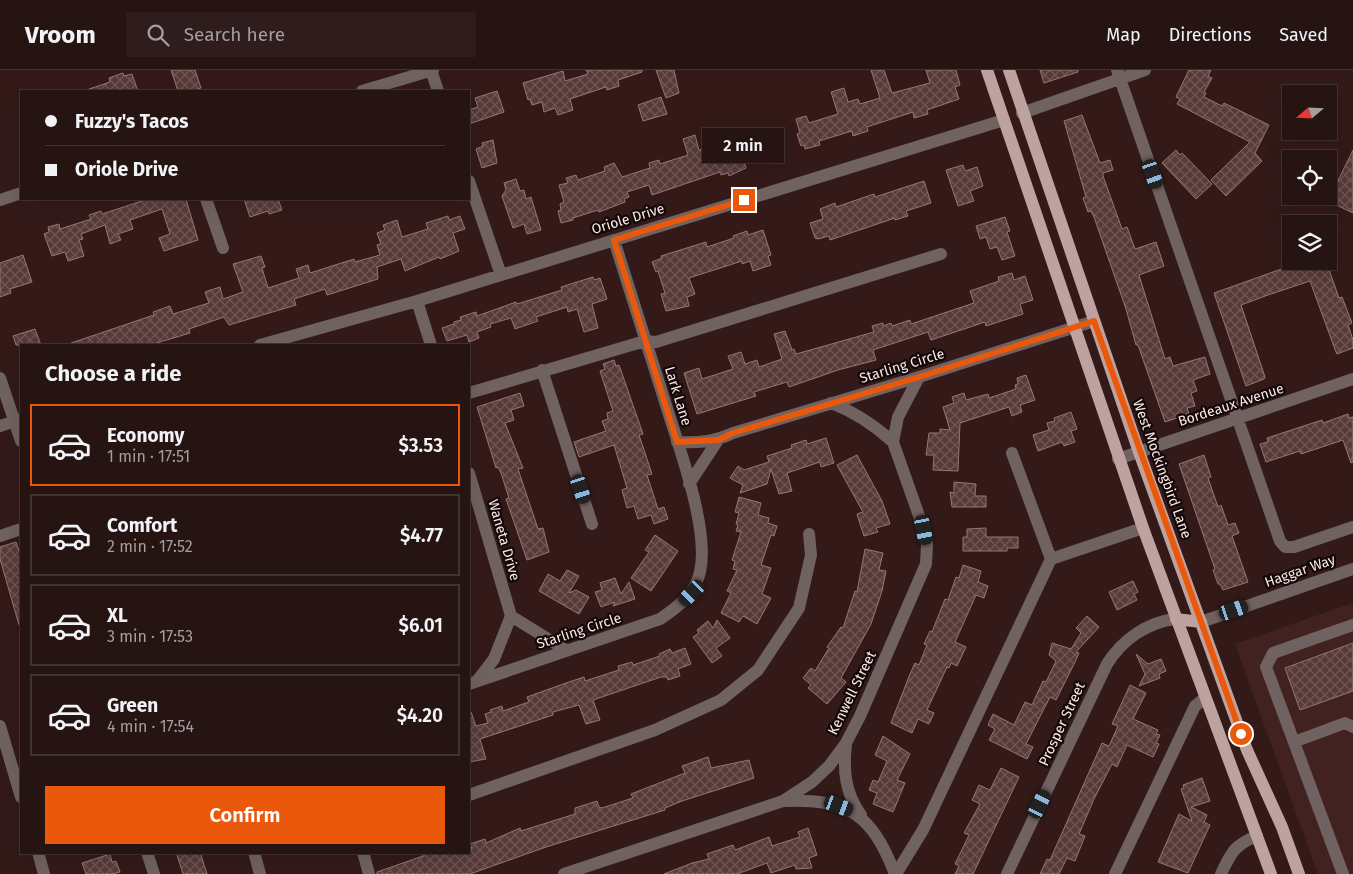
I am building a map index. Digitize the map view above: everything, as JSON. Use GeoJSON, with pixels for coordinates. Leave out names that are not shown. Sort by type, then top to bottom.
{"type":"FeatureCollection","features":[{"type":"Feature","properties":{"kind":"main road"},"geometry":{"type":"LineString","coordinates":[[987,70],[1118,459],[1204,698],[1271,874]]}},
{"type":"Feature","properties":{"kind":"main road","name":"West Mockingbird Lane"},"geometry":{"type":"LineString","coordinates":[[1009,70],[1139,452],[1247,750],[1282,827],[1299,874]]}},
{"type":"Feature","properties":{"kind":"main road"},"geometry":{"type":"LineString","coordinates":[[1004,120],[1022,112]]}},
{"type":"Feature","properties":{"kind":"main road"},"geometry":{"type":"LineString","coordinates":[[1176,619],[1201,622]]}},
{"type":"Feature","properties":{"kind":"street"},"geometry":{"type":"LineString","coordinates":[[365,90],[432,70],[438,90]]}},
{"type":"Feature","properties":{"kind":"street"},"geometry":{"type":"LineString","coordinates":[[1022,112],[1118,75],[1145,70]]}},
{"type":"Feature","properties":{"kind":"street"},"geometry":{"type":"LineString","coordinates":[[1118,75],[1280,541],[1285,548],[1294,547],[1353,526]]}},
{"type":"Feature","properties":{"kind":"street","name":"Oriole Drive"},"geometry":{"type":"LineString","coordinates":[[264,344],[417,301],[1004,120]]}},
{"type":"Feature","properties":{"kind":"street"},"geometry":{"type":"LineString","coordinates":[[470,184],[501,275]]}},
{"type":"Feature","properties":{"kind":"street"},"geometry":{"type":"LineString","coordinates":[[0,200],[20,193]]}},
{"type":"Feature","properties":{"kind":"street"},"geometry":{"type":"LineString","coordinates":[[206,200],[223,248]]}},
{"type":"Feature","properties":{"kind":"street","name":"Lark Lane"},"geometry":{"type":"LineString","coordinates":[[614,240],[689,484],[701,542],[700,571],[692,593]]}},
{"type":"Feature","properties":{"kind":"street"},"geometry":{"type":"LineString","coordinates":[[470,393],[645,341],[656,342],[941,254]]}},
{"type":"Feature","properties":{"kind":"street"},"geometry":{"type":"LineString","coordinates":[[417,301],[431,344]]}},
{"type":"Feature","properties":{"kind":"street","name":"Starling Circle"},"geometry":{"type":"LineString","coordinates":[[677,442],[718,440],[733,433],[919,377],[1094,321]]}},
{"type":"Feature","properties":{"kind":"street"},"geometry":{"type":"LineString","coordinates":[[542,370],[592,524]]}},
{"type":"Feature","properties":{"kind":"street"},"geometry":{"type":"LineString","coordinates":[[893,442],[898,417],[919,377]]}},
{"type":"Feature","properties":{"kind":"street"},"geometry":{"type":"LineString","coordinates":[[0,378],[18,420],[20,434]]}},
{"type":"Feature","properties":{"kind":"street","name":"Bordeaux Avenue"},"geometry":{"type":"LineString","coordinates":[[1118,459],[1353,379]]}},
{"type":"Feature","properties":{"kind":"street","name":"Kenwell Street"},"geometry":{"type":"LineString","coordinates":[[564,874],[783,801],[812,782],[829,766],[846,743],[860,716],[926,564],[927,544],[924,530],[893,442],[873,424],[849,410],[831,403]]}},
{"type":"Feature","properties":{"kind":"street"},"geometry":{"type":"LineString","coordinates":[[0,426],[18,420]]}},
{"type":"Feature","properties":{"kind":"street"},"geometry":{"type":"LineString","coordinates":[[689,484],[718,440]]}},
{"type":"Feature","properties":{"kind":"street"},"geometry":{"type":"LineString","coordinates":[[896,874],[923,830],[1050,559],[1012,452]]}},
{"type":"Feature","properties":{"kind":"street","name":"Waneta Drive"},"geometry":{"type":"LineString","coordinates":[[470,476],[511,616]]}},
{"type":"Feature","properties":{"kind":"street"},"geometry":{"type":"LineString","coordinates":[[1050,559],[1143,528]]}},
{"type":"Feature","properties":{"kind":"street"},"geometry":{"type":"LineString","coordinates":[[0,536],[20,529]]}},
{"type":"Feature","properties":{"kind":"street"},"geometry":{"type":"LineString","coordinates":[[470,794],[654,730],[721,700],[758,670],[799,608],[811,555],[809,534]]}},
{"type":"Feature","properties":{"kind":"street","name":"Haggar Way"},"geometry":{"type":"LineString","coordinates":[[1201,622],[1353,569]]}},
{"type":"Feature","properties":{"kind":"street","name":"Starling Circle"},"geometry":{"type":"LineString","coordinates":[[473,682],[660,619],[692,593]]}},
{"type":"Feature","properties":{"kind":"street"},"geometry":{"type":"LineString","coordinates":[[473,682],[494,659],[511,616],[566,650]]}},
{"type":"Feature","properties":{"kind":"street","name":"Prosper Street"},"geometry":{"type":"LineString","coordinates":[[1007,874],[1107,664],[1117,648],[1131,637],[1162,620],[1176,619]]}},
{"type":"Feature","properties":{"kind":"street"},"geometry":{"type":"LineString","coordinates":[[1343,874],[1266,667],[1273,653],[1353,625]]}},
{"type":"Feature","properties":{"kind":"street"},"geometry":{"type":"LineString","coordinates":[[1115,874],[1195,706],[1204,698]]}},
{"type":"Feature","properties":{"kind":"street"},"geometry":{"type":"LineString","coordinates":[[1294,742],[1345,723],[1353,727]]}},
{"type":"Feature","properties":{"kind":"street"},"geometry":{"type":"LineString","coordinates":[[0,726],[20,794]]}},
{"type":"Feature","properties":{"kind":"street"},"geometry":{"type":"LineString","coordinates":[[846,743],[843,764],[846,786],[854,806],[875,832],[896,874]]}},
{"type":"Feature","properties":{"kind":"street"},"geometry":{"type":"LineString","coordinates":[[783,801],[828,802],[850,810],[867,823]]}},
{"type":"Feature","properties":{"kind":"street"},"geometry":{"type":"LineString","coordinates":[[1221,874],[1232,852],[1241,842],[1257,836]]}},
{"type":"Feature","properties":{"kind":"street"},"geometry":{"type":"LineString","coordinates":[[39,854],[44,874]]}},
{"type":"Feature","properties":{"kind":"street"},"geometry":{"type":"LineString","coordinates":[[148,854],[154,874]]}},
{"type":"Feature","properties":{"kind":"street"},"geometry":{"type":"LineString","coordinates":[[255,854],[260,874]]}},
{"type":"Feature","properties":{"kind":"street"},"geometry":{"type":"LineString","coordinates":[[364,854],[369,874]]}},
{"type":"Feature","properties":{"kind":"shaded area"},"geometry":{"type":"Polygon","coordinates":[[[1353,603],[1353,874],[1318,874],[1235,644],[1353,603]]]}},
{"type":"Feature","properties":{"kind":"building"},"geometry":{"type":"Polygon","coordinates":[[[171,70],[195,70],[201,88],[178,90],[171,70]]]}},
{"type":"Feature","properties":{"kind":"building"},"geometry":{"type":"Polygon","coordinates":[[[586,70],[642,70],[642,72],[618,80],[619,86],[607,90],[606,87],[570,99],[573,110],[558,115],[555,108],[544,112],[542,102],[532,105],[530,99],[528,100],[523,83],[563,71],[565,81],[588,74],[586,70]]]}},
{"type":"Feature","properties":{"kind":"building"},"geometry":{"type":"Polygon","coordinates":[[[656,70],[674,70],[679,93],[666,98],[656,70]]]}},
{"type":"Feature","properties":{"kind":"building"},"geometry":{"type":"Polygon","coordinates":[[[871,70],[884,70],[892,93],[930,83],[926,70],[956,70],[960,85],[955,87],[959,99],[927,110],[928,114],[914,118],[913,112],[867,127],[868,131],[853,136],[852,131],[819,141],[820,145],[805,149],[804,145],[801,146],[797,134],[800,133],[796,119],[806,116],[809,123],[838,114],[831,92],[844,88],[848,102],[858,99],[860,104],[880,98],[871,70]]]}},
{"type":"Feature","properties":{"kind":"building"},"geometry":{"type":"Polygon","coordinates":[[[1040,70],[1078,70],[1078,72],[1044,83],[1040,70]]]}},
{"type":"Feature","properties":{"kind":"building"},"geometry":{"type":"Polygon","coordinates":[[[1189,70],[1211,70],[1208,76],[1212,78],[1204,92],[1206,93],[1204,97],[1222,106],[1224,103],[1269,125],[1255,153],[1262,161],[1226,196],[1211,180],[1250,142],[1177,104],[1180,99],[1176,97],[1189,70]]]}},
{"type":"Feature","properties":{"kind":"building"},"geometry":{"type":"Polygon","coordinates":[[[123,73],[124,76],[132,74],[138,90],[89,90],[110,82],[109,78],[123,73]]]}},
{"type":"Feature","properties":{"kind":"building"},"geometry":{"type":"Polygon","coordinates":[[[497,91],[504,112],[470,124],[470,110],[478,107],[475,98],[497,91]]]}},
{"type":"Feature","properties":{"kind":"building"},"geometry":{"type":"Polygon","coordinates":[[[661,97],[667,114],[643,121],[638,105],[661,97]]]}},
{"type":"Feature","properties":{"kind":"building"},"geometry":{"type":"Polygon","coordinates":[[[1082,115],[1100,163],[1110,160],[1113,170],[1103,173],[1103,176],[1122,229],[1127,227],[1135,249],[1156,242],[1164,266],[1139,275],[1165,359],[1170,357],[1173,366],[1205,357],[1210,374],[1193,380],[1197,391],[1191,393],[1195,406],[1187,408],[1189,414],[1165,422],[1138,345],[1136,345],[1126,309],[1094,217],[1091,211],[1088,212],[1083,198],[1086,197],[1064,121],[1082,115]]]}},
{"type":"Feature","properties":{"kind":"building"},"geometry":{"type":"Polygon","coordinates":[[[695,135],[699,150],[727,141],[730,149],[739,147],[746,168],[729,176],[728,173],[721,175],[720,172],[652,195],[649,185],[627,192],[629,197],[624,199],[625,202],[561,223],[558,211],[561,210],[560,204],[564,202],[559,185],[568,183],[566,178],[576,175],[578,180],[605,171],[604,167],[614,163],[622,177],[650,168],[649,163],[659,160],[660,164],[688,155],[683,139],[695,135]]]}},
{"type":"Feature","properties":{"kind":"building"},"geometry":{"type":"Polygon","coordinates":[[[493,140],[497,163],[482,168],[476,149],[483,146],[482,143],[493,140]]]}},
{"type":"Feature","properties":{"kind":"building"},"geometry":{"type":"Polygon","coordinates":[[[1176,150],[1180,155],[1182,153],[1212,184],[1196,199],[1162,163],[1176,150]]]}},
{"type":"Feature","properties":{"kind":"building"},"geometry":{"type":"Polygon","coordinates":[[[1353,150],[1353,213],[1336,205],[1337,183],[1353,150]]]}},
{"type":"Feature","properties":{"kind":"building"},"geometry":{"type":"Polygon","coordinates":[[[963,165],[965,171],[977,167],[983,186],[970,191],[974,201],[958,206],[946,170],[963,165]]]}},
{"type":"Feature","properties":{"kind":"building"},"geometry":{"type":"Polygon","coordinates":[[[516,179],[520,191],[524,190],[526,199],[531,197],[541,230],[527,234],[524,224],[513,228],[502,196],[506,190],[504,183],[516,179]]]}},
{"type":"Feature","properties":{"kind":"building"},"geometry":{"type":"Polygon","coordinates":[[[924,181],[931,203],[906,211],[908,216],[895,220],[895,218],[830,240],[829,236],[815,238],[810,223],[823,219],[820,209],[835,203],[836,207],[874,194],[875,197],[924,181]]]}},
{"type":"Feature","properties":{"kind":"building"},"geometry":{"type":"Polygon","coordinates":[[[145,200],[186,200],[198,240],[164,251],[159,238],[170,234],[162,209],[130,220],[133,229],[118,234],[121,240],[110,244],[105,225],[81,234],[83,239],[79,240],[84,256],[68,261],[65,252],[52,256],[44,234],[49,232],[48,227],[59,224],[60,229],[91,219],[89,215],[101,211],[102,214],[145,200]]]}},
{"type":"Feature","properties":{"kind":"building"},"geometry":{"type":"Polygon","coordinates":[[[244,200],[278,200],[282,210],[269,214],[268,211],[250,217],[244,200]]]}},
{"type":"Feature","properties":{"kind":"building"},"geometry":{"type":"Polygon","coordinates":[[[448,216],[449,220],[460,216],[465,229],[453,233],[459,251],[405,271],[401,259],[377,267],[378,279],[327,295],[325,289],[294,299],[296,305],[229,325],[224,317],[189,329],[190,333],[153,344],[71,344],[154,315],[153,312],[170,306],[173,314],[209,303],[205,292],[220,287],[223,299],[243,292],[233,264],[261,256],[265,267],[262,268],[268,288],[299,278],[296,269],[308,265],[310,273],[354,259],[355,262],[380,255],[377,245],[381,244],[377,233],[385,230],[383,225],[397,220],[402,237],[428,229],[426,223],[448,216]]]}},
{"type":"Feature","properties":{"kind":"building"},"geometry":{"type":"Polygon","coordinates":[[[1005,217],[1010,231],[1007,232],[1015,256],[1002,260],[997,247],[990,249],[986,237],[980,239],[976,226],[1005,217]]]}},
{"type":"Feature","properties":{"kind":"building"},"geometry":{"type":"Polygon","coordinates":[[[763,230],[771,255],[768,256],[771,265],[753,271],[750,261],[742,264],[742,261],[689,278],[695,294],[687,297],[689,306],[666,311],[661,294],[665,293],[658,271],[656,272],[652,262],[662,258],[661,256],[706,242],[707,247],[734,238],[733,236],[747,231],[748,235],[763,230]]]}},
{"type":"Feature","properties":{"kind":"building"},"geometry":{"type":"Polygon","coordinates":[[[23,255],[32,282],[10,289],[11,293],[0,297],[0,263],[23,255]]]}},
{"type":"Feature","properties":{"kind":"building"},"geometry":{"type":"Polygon","coordinates":[[[1282,269],[1329,270],[1339,298],[1342,297],[1352,323],[1348,325],[1353,340],[1353,348],[1337,354],[1310,281],[1268,295],[1241,305],[1265,377],[1246,386],[1214,293],[1282,269]]]}},
{"type":"Feature","properties":{"kind":"building"},"geometry":{"type":"Polygon","coordinates":[[[1012,273],[1014,280],[1025,276],[1033,300],[1020,304],[1023,314],[986,326],[985,322],[931,340],[928,332],[873,350],[876,360],[838,370],[789,387],[787,382],[754,392],[756,396],[697,414],[684,373],[699,368],[702,379],[733,369],[728,356],[741,352],[745,364],[757,360],[759,367],[782,359],[774,334],[785,331],[792,350],[794,349],[796,354],[874,332],[872,326],[883,323],[883,326],[891,323],[892,326],[910,320],[911,324],[974,303],[970,291],[999,281],[998,277],[1012,273]]]}},
{"type":"Feature","properties":{"kind":"building"},"geometry":{"type":"Polygon","coordinates":[[[593,277],[594,280],[600,278],[607,299],[592,304],[598,328],[584,332],[577,309],[568,312],[567,307],[536,317],[538,321],[515,329],[511,318],[490,324],[491,327],[477,332],[479,338],[469,342],[467,335],[447,341],[442,328],[461,320],[460,317],[476,312],[477,316],[516,302],[517,304],[562,290],[561,287],[593,277]]]}},
{"type":"Feature","properties":{"kind":"building"},"geometry":{"type":"Polygon","coordinates":[[[35,329],[41,344],[16,345],[13,336],[35,329]]]}},
{"type":"Feature","properties":{"kind":"building"},"geometry":{"type":"Polygon","coordinates":[[[614,360],[616,366],[619,365],[643,434],[639,435],[652,474],[647,475],[658,509],[664,507],[668,519],[654,524],[651,515],[638,519],[634,506],[627,508],[622,490],[627,488],[614,445],[579,457],[574,442],[606,431],[602,421],[608,419],[607,413],[613,411],[600,371],[605,369],[603,364],[614,360]]]}},
{"type":"Feature","properties":{"kind":"building"},"geometry":{"type":"Polygon","coordinates":[[[1026,375],[1035,400],[1020,405],[1022,412],[1012,416],[1009,407],[960,423],[958,471],[933,470],[934,455],[926,455],[929,433],[940,433],[940,429],[950,430],[943,407],[954,403],[952,397],[964,393],[966,400],[988,394],[989,398],[1016,389],[1015,385],[1018,384],[1017,378],[1026,375]]]}},
{"type":"Feature","properties":{"kind":"building"},"geometry":{"type":"Polygon","coordinates":[[[520,393],[524,406],[511,410],[514,420],[505,423],[523,468],[518,469],[538,529],[543,528],[549,552],[527,560],[506,499],[509,498],[501,473],[498,467],[496,468],[477,407],[520,393]]]}},
{"type":"Feature","properties":{"kind":"building"},"geometry":{"type":"Polygon","coordinates":[[[1071,412],[1077,429],[1071,431],[1075,442],[1064,446],[1062,442],[1038,451],[1033,435],[1049,430],[1047,423],[1055,421],[1054,418],[1071,412]]]}},
{"type":"Feature","properties":{"kind":"building"},"geometry":{"type":"Polygon","coordinates":[[[1348,414],[1349,418],[1353,417],[1353,462],[1351,463],[1343,440],[1301,454],[1300,451],[1266,462],[1260,444],[1268,442],[1267,438],[1322,420],[1323,423],[1348,414]]]}},
{"type":"Feature","properties":{"kind":"building"},"geometry":{"type":"Polygon","coordinates":[[[826,438],[834,463],[821,467],[820,462],[787,473],[792,491],[779,494],[771,469],[767,484],[740,493],[743,485],[730,478],[738,466],[744,470],[769,462],[767,456],[792,448],[791,445],[806,440],[807,444],[826,438]]]}},
{"type":"Feature","properties":{"kind":"building"},"geometry":{"type":"Polygon","coordinates":[[[857,455],[882,501],[890,524],[876,528],[878,532],[864,536],[857,514],[863,512],[837,465],[857,455]]]}},
{"type":"Feature","properties":{"kind":"building"},"geometry":{"type":"Polygon","coordinates":[[[1204,455],[1211,477],[1208,478],[1218,507],[1221,505],[1228,525],[1235,523],[1239,533],[1232,536],[1248,582],[1223,590],[1220,584],[1218,584],[1213,570],[1215,569],[1179,464],[1204,455]]]}},
{"type":"Feature","properties":{"kind":"building"},"geometry":{"type":"Polygon","coordinates":[[[954,482],[976,484],[975,496],[986,496],[986,507],[952,507],[950,492],[954,493],[954,482]]]}},
{"type":"Feature","properties":{"kind":"building"},"geometry":{"type":"Polygon","coordinates":[[[739,497],[761,503],[758,515],[769,518],[768,523],[777,526],[774,536],[771,535],[761,565],[771,568],[762,594],[771,598],[757,624],[743,616],[739,622],[721,613],[731,593],[727,591],[737,570],[733,569],[735,561],[732,560],[741,532],[736,531],[739,513],[735,512],[739,497]]]}},
{"type":"Feature","properties":{"kind":"building"},"geometry":{"type":"Polygon","coordinates":[[[986,528],[986,537],[1018,537],[1018,548],[1007,548],[1007,551],[963,551],[963,537],[967,537],[967,529],[986,528]]]}},
{"type":"Feature","properties":{"kind":"building"},"geometry":{"type":"Polygon","coordinates":[[[655,535],[678,551],[651,591],[631,578],[649,552],[645,550],[655,535]]]}},
{"type":"Feature","properties":{"kind":"building"},"geometry":{"type":"Polygon","coordinates":[[[16,542],[20,551],[20,625],[0,559],[0,547],[16,542]]]}},
{"type":"Feature","properties":{"kind":"building"},"geometry":{"type":"Polygon","coordinates":[[[865,549],[883,553],[879,570],[886,571],[882,591],[871,624],[841,678],[846,682],[827,704],[808,688],[811,685],[803,678],[811,668],[815,671],[829,648],[827,647],[841,627],[843,628],[855,591],[857,592],[865,549]]]}},
{"type":"Feature","properties":{"kind":"building"},"geometry":{"type":"Polygon","coordinates":[[[963,565],[981,571],[978,582],[988,586],[984,598],[976,595],[955,642],[966,647],[957,666],[951,663],[949,668],[947,667],[927,710],[934,713],[929,724],[918,719],[912,733],[891,723],[915,663],[919,665],[927,645],[924,644],[930,631],[932,632],[945,599],[948,600],[956,577],[959,578],[963,565]]]}},
{"type":"Feature","properties":{"kind":"building"},"geometry":{"type":"Polygon","coordinates":[[[567,570],[579,576],[569,593],[576,590],[589,597],[579,614],[539,591],[548,574],[560,581],[567,570]]]}},
{"type":"Feature","properties":{"kind":"building"},"geometry":{"type":"Polygon","coordinates":[[[615,578],[621,594],[629,582],[635,599],[613,606],[615,602],[601,607],[595,592],[602,590],[600,583],[615,578]]]}},
{"type":"Feature","properties":{"kind":"building"},"geometry":{"type":"Polygon","coordinates":[[[1133,581],[1138,592],[1134,594],[1137,600],[1117,610],[1109,592],[1133,581]]]}},
{"type":"Feature","properties":{"kind":"building"},"geometry":{"type":"Polygon","coordinates":[[[1087,616],[1099,627],[1076,652],[1079,653],[1056,700],[1050,697],[1026,744],[1033,747],[1027,759],[989,740],[995,729],[988,725],[993,714],[1014,725],[1025,702],[1032,705],[1043,681],[1046,682],[1056,661],[1049,655],[1052,643],[1071,649],[1081,633],[1076,628],[1087,616]]]}},
{"type":"Feature","properties":{"kind":"building"},"geometry":{"type":"Polygon","coordinates":[[[717,620],[730,638],[716,648],[722,656],[712,663],[693,637],[699,633],[697,630],[708,621],[713,628],[717,620]]]}},
{"type":"Feature","properties":{"kind":"building"},"geometry":{"type":"Polygon","coordinates":[[[1353,643],[1353,691],[1300,710],[1285,668],[1353,643]]]}},
{"type":"Feature","properties":{"kind":"building"},"geometry":{"type":"Polygon","coordinates":[[[685,648],[691,664],[678,669],[680,676],[668,680],[667,677],[661,677],[593,700],[600,720],[586,724],[579,705],[553,712],[553,715],[480,739],[486,759],[470,762],[470,712],[476,726],[488,723],[485,714],[491,712],[490,710],[502,706],[503,711],[529,702],[527,697],[566,683],[584,677],[585,681],[619,670],[618,666],[632,662],[633,665],[660,656],[659,654],[670,649],[672,653],[685,648]]]}},
{"type":"Feature","properties":{"kind":"building"},"geometry":{"type":"Polygon","coordinates":[[[1136,654],[1148,664],[1161,659],[1166,671],[1159,674],[1160,678],[1139,686],[1145,674],[1136,654]]]}},
{"type":"Feature","properties":{"kind":"building"},"geometry":{"type":"Polygon","coordinates":[[[1130,685],[1146,693],[1133,719],[1158,730],[1156,734],[1160,735],[1156,743],[1159,744],[1153,757],[1127,745],[1117,767],[1112,764],[1094,799],[1079,834],[1085,836],[1075,861],[1067,858],[1059,874],[1040,874],[1047,859],[1050,860],[1102,743],[1109,746],[1118,726],[1112,724],[1130,685]]]}},
{"type":"Feature","properties":{"kind":"building"},"geometry":{"type":"Polygon","coordinates":[[[883,736],[910,754],[897,780],[905,783],[893,812],[873,804],[877,793],[869,790],[873,780],[878,782],[887,761],[875,755],[883,736]]]}},
{"type":"Feature","properties":{"kind":"building"},"geometry":{"type":"Polygon","coordinates":[[[708,757],[711,768],[749,760],[754,778],[682,801],[665,808],[665,810],[546,847],[470,874],[377,874],[377,872],[423,856],[422,854],[470,854],[470,850],[472,849],[470,844],[485,839],[486,843],[520,828],[521,831],[575,814],[575,808],[597,801],[599,807],[602,808],[633,798],[631,794],[685,773],[682,766],[708,757]]]}},
{"type":"Feature","properties":{"kind":"building"},"geometry":{"type":"Polygon","coordinates":[[[1001,768],[1019,777],[973,874],[955,874],[959,866],[955,864],[969,835],[964,833],[980,804],[972,800],[979,785],[990,790],[1001,768]]]}},
{"type":"Feature","properties":{"kind":"building"},"geometry":{"type":"Polygon","coordinates":[[[1202,778],[1210,801],[1191,807],[1207,815],[1204,822],[1210,825],[1188,873],[1158,862],[1179,814],[1192,821],[1181,789],[1184,788],[1183,785],[1202,778]]]}},
{"type":"Feature","properties":{"kind":"building"},"geometry":{"type":"Polygon","coordinates":[[[808,828],[817,855],[809,858],[812,868],[796,869],[795,865],[771,873],[767,863],[737,874],[664,874],[692,863],[709,859],[707,854],[733,845],[735,850],[769,837],[772,846],[800,837],[798,832],[808,828]]]}},
{"type":"Feature","properties":{"kind":"building"},"geometry":{"type":"Polygon","coordinates":[[[110,854],[112,862],[116,861],[120,872],[113,874],[86,874],[82,863],[110,854]]]}},
{"type":"Feature","properties":{"kind":"building"},"geometry":{"type":"Polygon","coordinates":[[[177,854],[201,854],[207,874],[183,874],[177,854]]]}},
{"type":"Feature","properties":{"kind":"route"},"geometry":{"type":"LineString","coordinates":[[744,200],[614,240],[677,442],[696,443],[718,440],[733,433],[919,377],[1094,321],[1139,452],[1241,734]]}}]}
